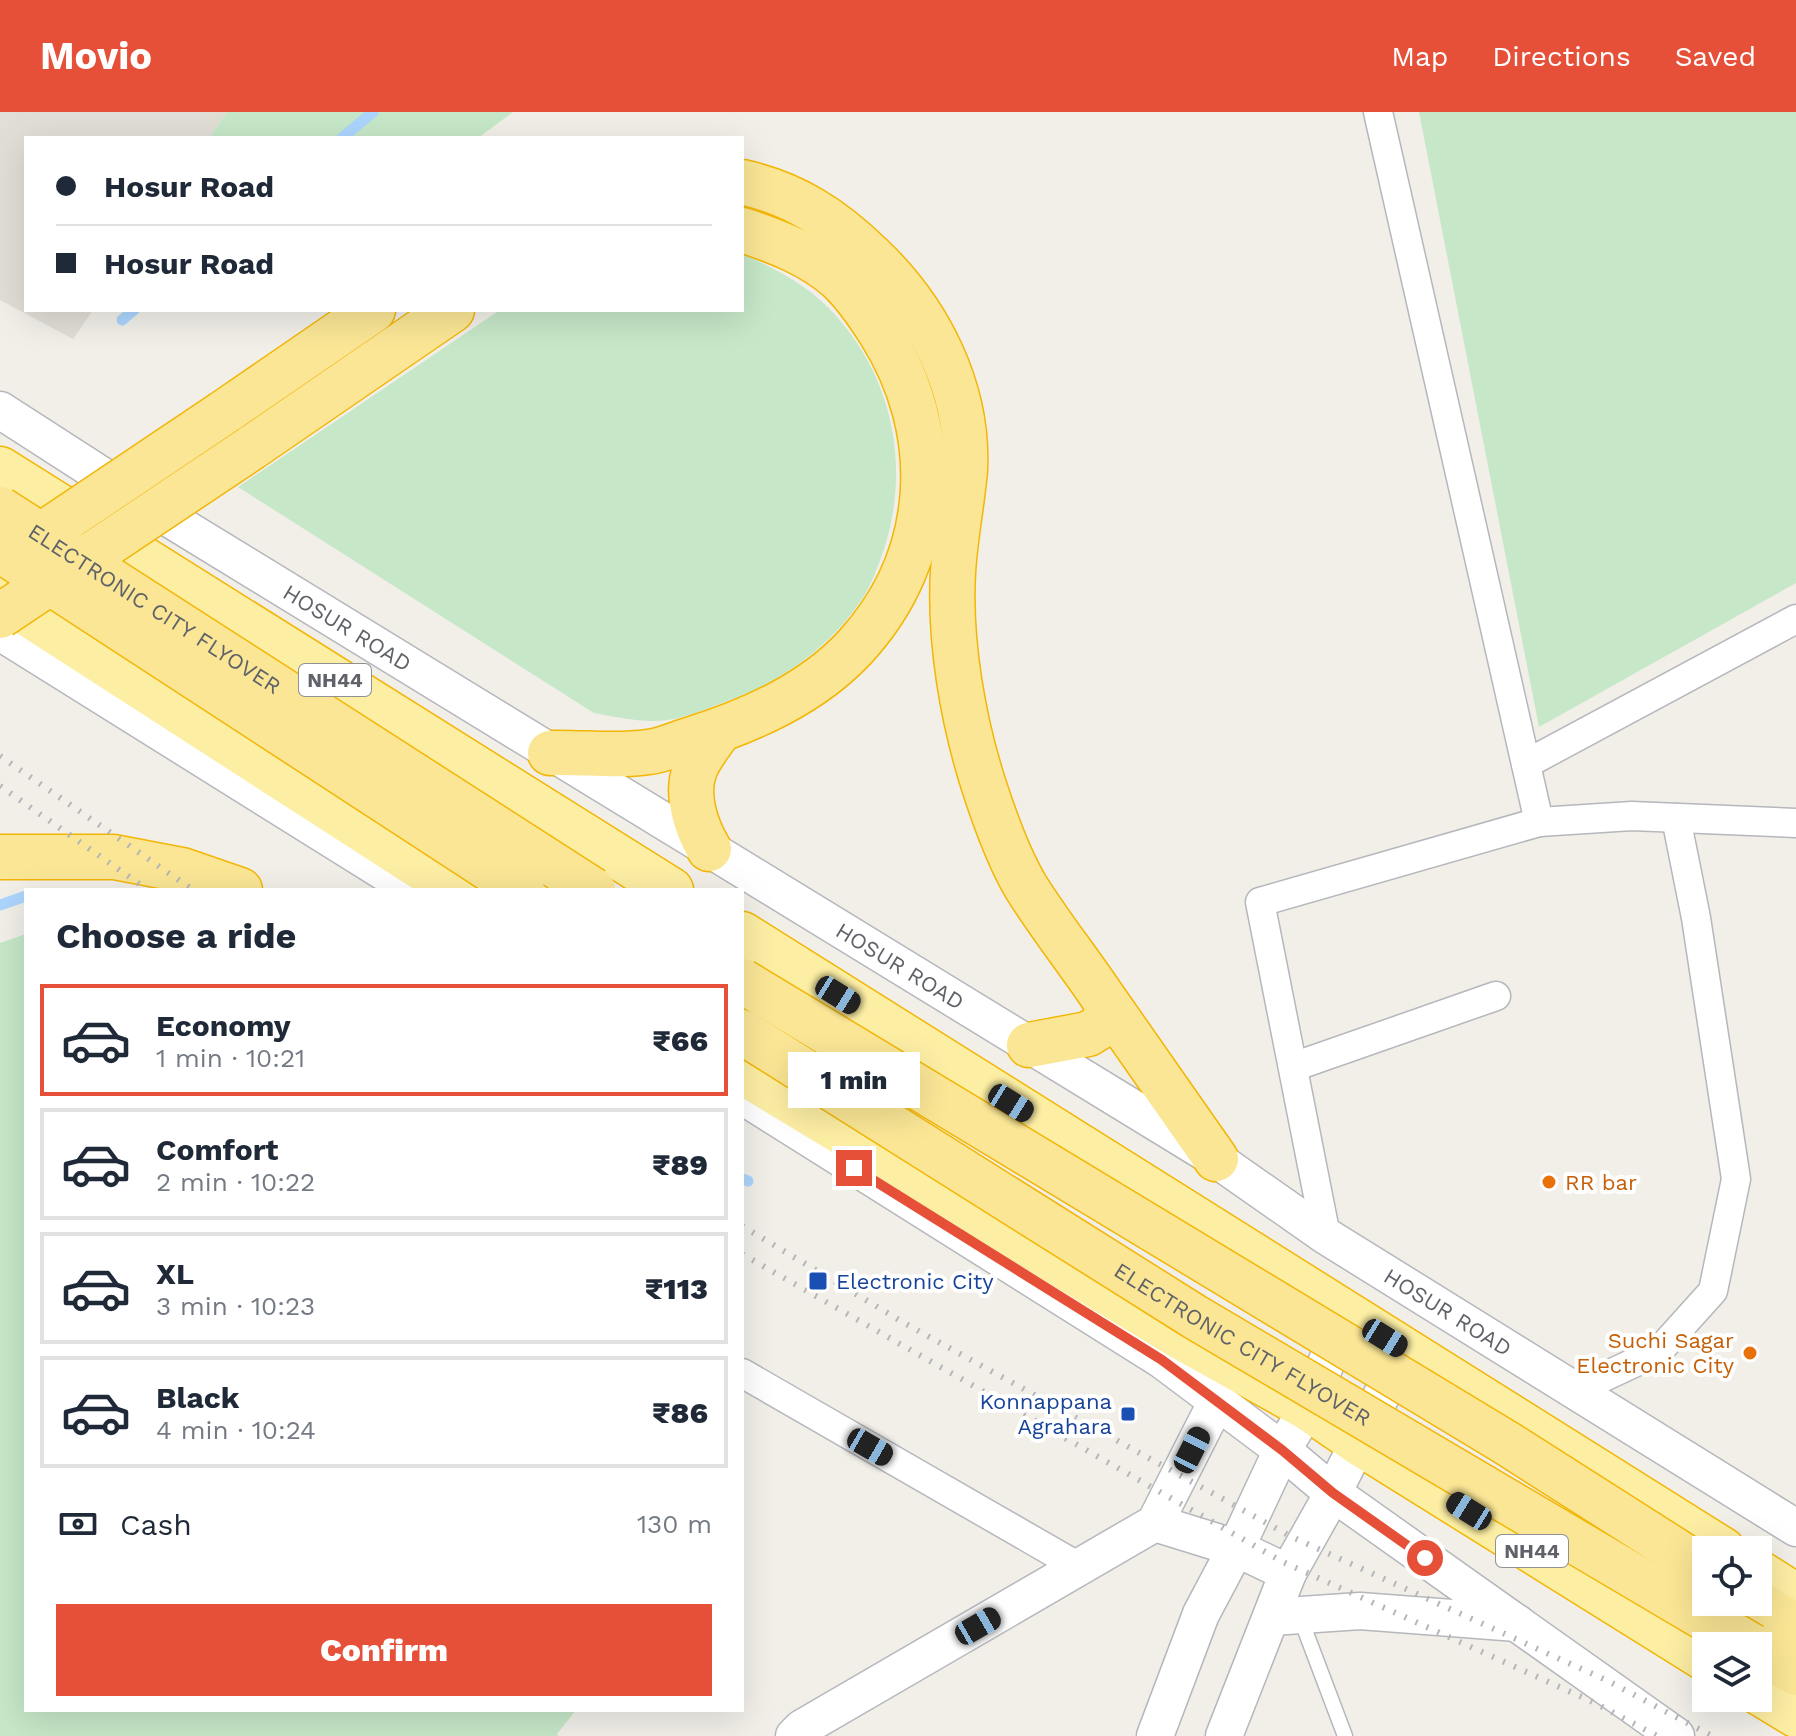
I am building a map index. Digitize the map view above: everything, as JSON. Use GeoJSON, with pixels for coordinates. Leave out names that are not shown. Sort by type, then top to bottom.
{"type":"FeatureCollection","features":[{"type":"Feature","properties":{"kind":"highway"},"geometry":{"type":"LineString","coordinates":[[744,183],[799,201],[846,232],[882,266],[914,303],[938,343],[953,384],[962,425],[965,469],[953,572],[953,631],[971,736],[984,785],[1025,884],[1216,1159]]}},
{"type":"Feature","properties":{"kind":"highway"},"geometry":{"type":"LineString","coordinates":[[550,753],[649,752],[719,731],[771,709],[812,683],[855,647],[892,601],[913,551],[925,458],[916,411],[896,357],[867,310],[839,279],[794,249],[744,231]]}},
{"type":"Feature","properties":{"kind":"highway"},"geometry":{"type":"LineString","coordinates":[[0,563],[370,312]]}},
{"type":"Feature","properties":{"kind":"highway"},"geometry":{"type":"LineString","coordinates":[[0,616],[449,312]]}},
{"type":"Feature","properties":{"kind":"highway","name":"NH44"},"geometry":{"type":"LineString","coordinates":[[0,469],[668,888]]}},
{"type":"Feature","properties":{"kind":"highway","name":"ELECTRONIC CITY FLYOVER"},"geometry":{"type":"LineString","coordinates":[[0,509],[590,888]]}},
{"type":"Feature","properties":{"kind":"highway","name":"ELECTRONIC CITY FLYOVER"},"geometry":{"type":"LineString","coordinates":[[0,550],[519,888]]}},
{"type":"Feature","properties":{"kind":"highway"},"geometry":{"type":"LineString","coordinates":[[0,596],[453,888]]}},
{"type":"Feature","properties":{"kind":"highway"},"geometry":{"type":"LineString","coordinates":[[709,849],[699,831],[691,796],[695,770],[719,731]]}},
{"type":"Feature","properties":{"kind":"highway"},"geometry":{"type":"LineString","coordinates":[[0,857],[114,857],[182,870],[234,888]]}},
{"type":"Feature","properties":{"kind":"highway"},"geometry":{"type":"LineString","coordinates":[[744,935],[1701,1536]]}},
{"type":"Feature","properties":{"kind":"highway"},"geometry":{"type":"LineString","coordinates":[[744,982],[1491,1434],[1692,1561]]}},
{"type":"Feature","properties":{"kind":"highway"},"geometry":{"type":"LineString","coordinates":[[1029,1045],[1088,1034],[1101,1026],[1110,1008]]}},
{"type":"Feature","properties":{"kind":"highway","name":"ELECTRONIC CITY FLYOVER"},"geometry":{"type":"LineString","coordinates":[[744,1033],[1195,1317],[1728,1632]]}},
{"type":"Feature","properties":{"kind":"highway","name":"NH44"},"geometry":{"type":"LineString","coordinates":[[744,1073],[1177,1335],[1308,1408],[1692,1650]]}},
{"type":"Feature","properties":{"kind":"highway"},"geometry":{"type":"LineString","coordinates":[[1772,1581],[1796,1596]]}},
{"type":"Feature","properties":{"kind":"highway"},"geometry":{"type":"LineString","coordinates":[[1772,1612],[1796,1627]]}},
{"type":"Feature","properties":{"kind":"highway"},"geometry":{"type":"LineString","coordinates":[[1772,1658],[1796,1673]]}},
{"type":"Feature","properties":{"kind":"highway"},"geometry":{"type":"LineString","coordinates":[[1772,1700],[1796,1715]]}},
{"type":"Feature","properties":{"kind":"street"},"geometry":{"type":"LineString","coordinates":[[1378,112],[1539,822]]}},
{"type":"Feature","properties":{"kind":"street","name":"HOSUR ROAD"},"geometry":{"type":"LineString","coordinates":[[0,410],[152,508],[1216,1159],[1326,1236],[1796,1528]]}},
{"type":"Feature","properties":{"kind":"street"},"geometry":{"type":"LineString","coordinates":[[1526,764],[1796,619]]}},
{"type":"Feature","properties":{"kind":"street"},"geometry":{"type":"LineString","coordinates":[[0,632],[410,888]]}},
{"type":"Feature","properties":{"kind":"street"},"geometry":{"type":"LineString","coordinates":[[1326,1236],[1260,902],[1539,822],[1632,816],[1796,823]]}},
{"type":"Feature","properties":{"kind":"street"},"geometry":{"type":"LineString","coordinates":[[1574,1391],[1659,1351],[1713,1291],[1736,1179],[1696,918],[1676,818]]}},
{"type":"Feature","properties":{"kind":"street"},"geometry":{"type":"LineString","coordinates":[[1293,1067],[1496,996]]}},
{"type":"Feature","properties":{"kind":"street"},"geometry":{"type":"LineString","coordinates":[[744,1097],[1162,1360],[1282,1450],[1333,1493],[1676,1736]]}},
{"type":"Feature","properties":{"kind":"street"},"geometry":{"type":"LineString","coordinates":[[1155,1736],[1201,1614],[1282,1450],[1308,1408],[1346,1313]]}},
{"type":"Feature","properties":{"kind":"street"},"geometry":{"type":"LineString","coordinates":[[1224,1736],[1286,1616],[1288,1573],[1333,1493],[1404,1350]]}},
{"type":"Feature","properties":{"kind":"street"},"geometry":{"type":"LineString","coordinates":[[744,1374],[1079,1567]]}},
{"type":"Feature","properties":{"kind":"street"},"geometry":{"type":"LineString","coordinates":[[794,1736],[802,1728],[1155,1523],[1217,1401]]}},
{"type":"Feature","properties":{"kind":"street"},"geometry":{"type":"LineString","coordinates":[[1155,1523],[1236,1548],[1288,1573]]}},
{"type":"Feature","properties":{"kind":"street"},"geometry":{"type":"LineString","coordinates":[[1286,1616],[1360,1611],[1517,1623]]}},
{"type":"Feature","properties":{"kind":"lane"},"geometry":{"type":"LineString","coordinates":[[1286,1616],[1345,1736]]}},
{"type":"Feature","properties":{"kind":"shaded area"},"geometry":{"type":"Polygon","coordinates":[[[0,112],[227,112],[210,136],[24,136],[24,312],[92,312],[73,339],[0,300],[0,112]]]}},
{"type":"Feature","properties":{"kind":"green space"},"geometry":{"type":"Polygon","coordinates":[[[227,112],[513,112],[481,136],[210,136],[227,112]]]}},
{"type":"Feature","properties":{"kind":"green space"},"geometry":{"type":"Polygon","coordinates":[[[1419,112],[1796,112],[1796,583],[1539,727],[1419,112]]]}},
{"type":"Feature","properties":{"kind":"green space"},"geometry":{"type":"Polygon","coordinates":[[[744,255],[805,288],[837,317],[856,342],[884,397],[896,457],[892,519],[884,549],[862,599],[836,632],[804,660],[768,683],[698,712],[657,721],[594,713],[238,487],[497,312],[744,312],[744,255]]]}},
{"type":"Feature","properties":{"kind":"green space"},"geometry":{"type":"Polygon","coordinates":[[[24,935],[24,1712],[574,1712],[558,1736],[0,1736],[0,943],[24,935]]]}},
{"type":"Feature","properties":{"kind":"waterway"},"geometry":{"type":"LineString","coordinates":[[344,136],[373,112]]}},
{"type":"Feature","properties":{"kind":"waterway"},"geometry":{"type":"LineString","coordinates":[[122,320],[132,312]]}},
{"type":"Feature","properties":{"kind":"waterway"},"geometry":{"type":"LineString","coordinates":[[0,905],[24,897]]}},
{"type":"Feature","properties":{"kind":"waterway"},"geometry":{"type":"LineString","coordinates":[[744,1180],[748,1181]]}},
{"type":"Feature","properties":{"kind":"railway"},"geometry":{"type":"LineString","coordinates":[[0,756],[190,888]]}},
{"type":"Feature","properties":{"kind":"railway"},"geometry":{"type":"LineString","coordinates":[[0,786],[145,888]]}},
{"type":"Feature","properties":{"kind":"railway"},"geometry":{"type":"LineString","coordinates":[[744,1227],[906,1324],[1290,1536],[1608,1681],[1712,1736]]}},
{"type":"Feature","properties":{"kind":"railway"},"geometry":{"type":"LineString","coordinates":[[744,1255],[1283,1562],[1595,1703],[1657,1736]]}},
{"type":"Feature","properties":{"kind":"place","name":"RR bar"},"geometry":{"type":"Point","coordinates":[1549,1182]}},
{"type":"Feature","properties":{"kind":"place","name":"Electronic City"},"geometry":{"type":"Point","coordinates":[818,1281]}},
{"type":"Feature","properties":{"kind":"place","name":"Suchi Sagar Electronic City"},"geometry":{"type":"Point","coordinates":[1750,1353]}},
{"type":"Feature","properties":{"kind":"place","name":"Konnappana Agrahara"},"geometry":{"type":"Point","coordinates":[1128,1414]}},
{"type":"Feature","properties":{"kind":"route"},"geometry":{"type":"LineString","coordinates":[[854,1168],[1162,1360],[1282,1450],[1333,1493],[1425,1558]]}}]}
